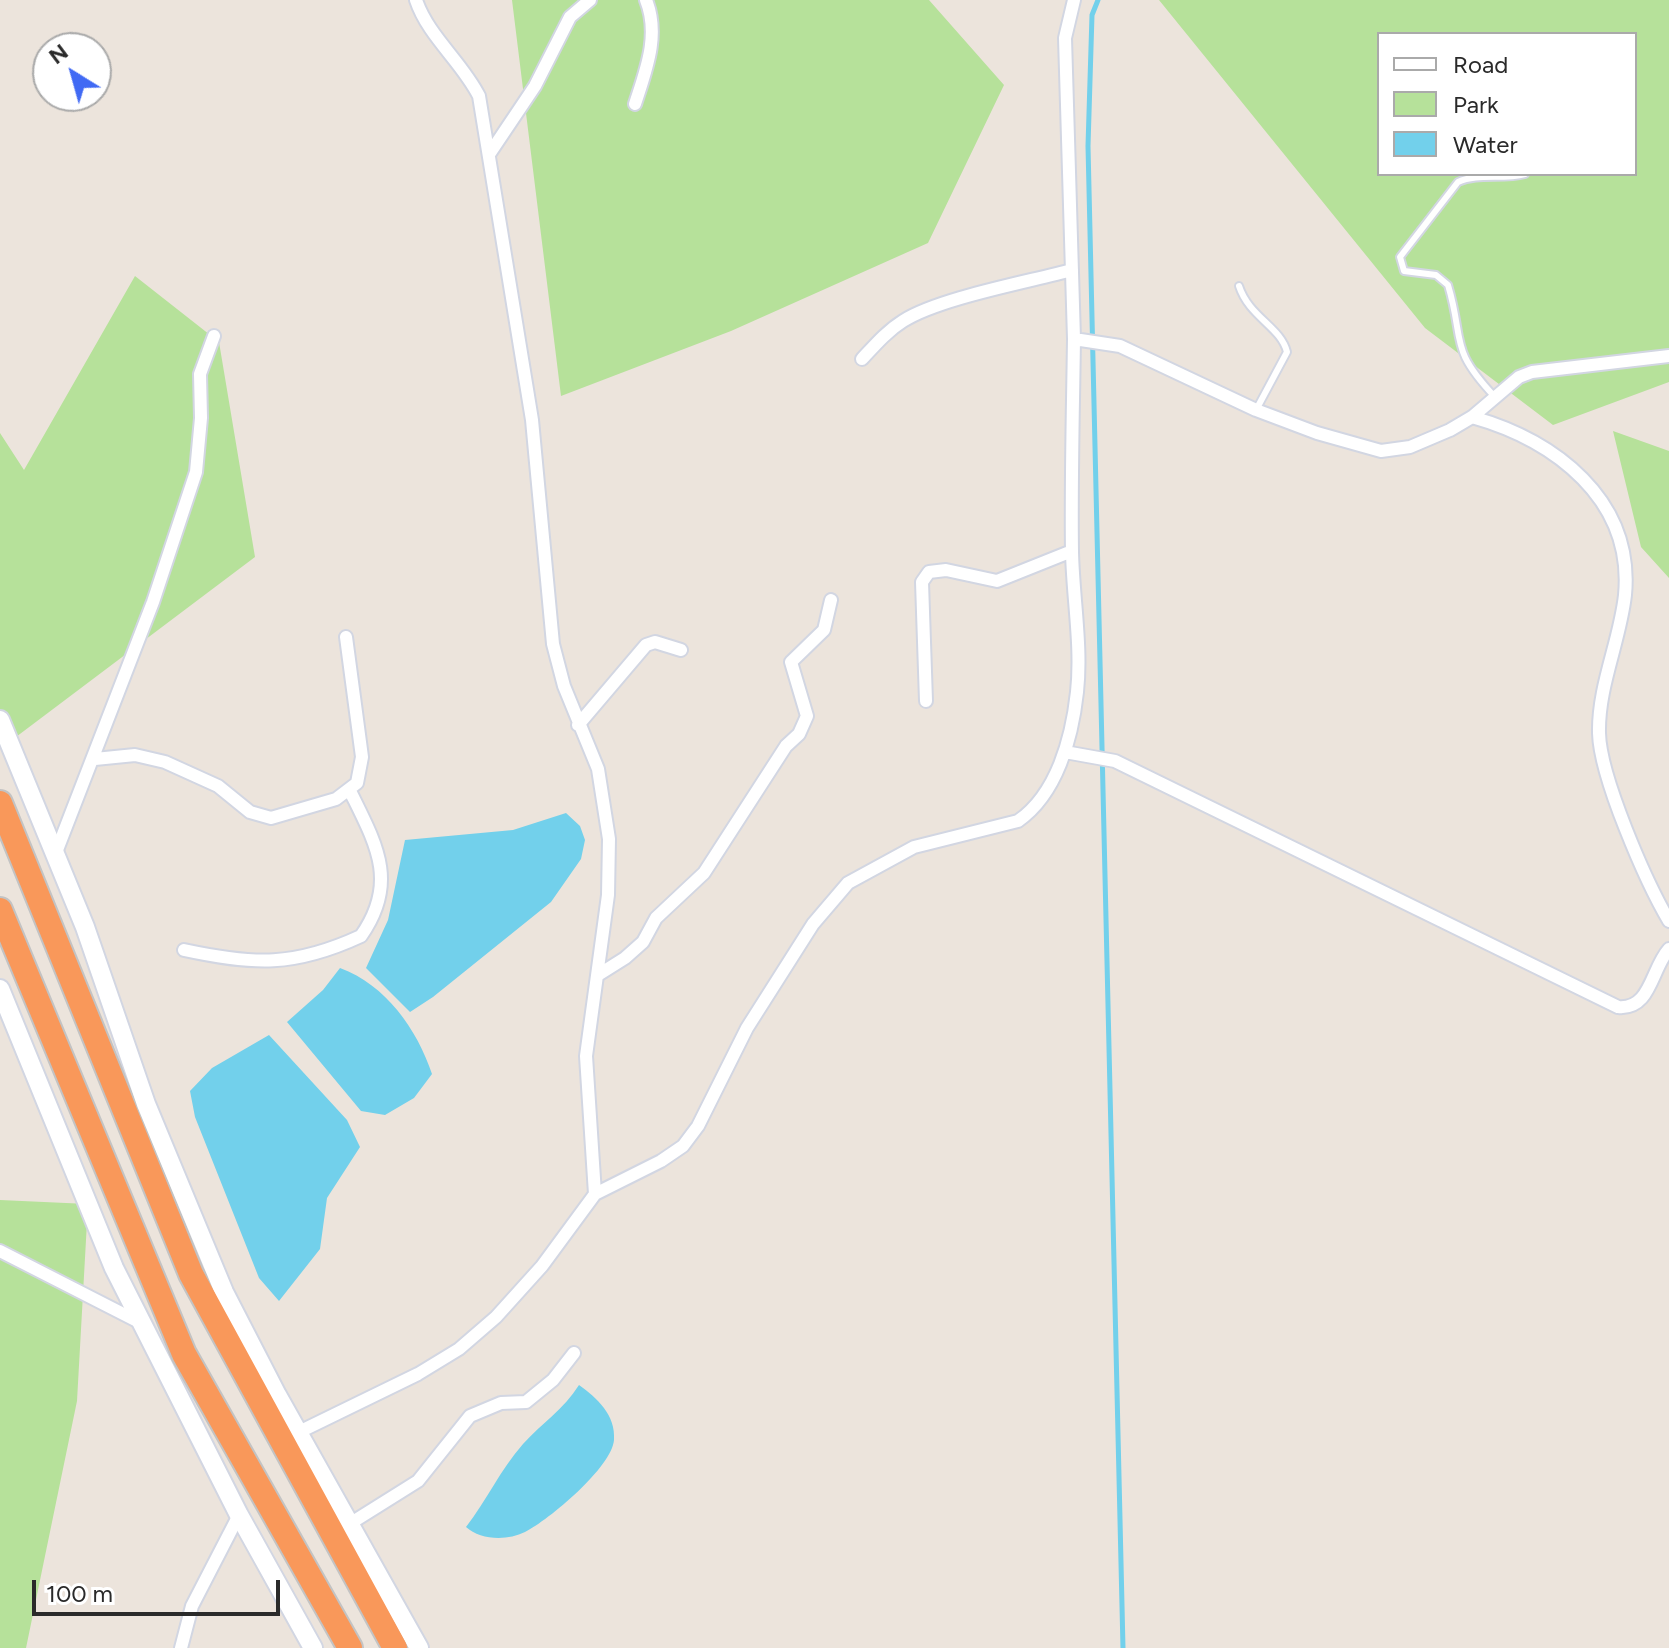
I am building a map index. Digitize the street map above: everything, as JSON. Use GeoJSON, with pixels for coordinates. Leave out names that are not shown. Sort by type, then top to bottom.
{"type":"FeatureCollection","features":[{"type":"Feature","properties":{"kind":"highway"},"geometry":{"type":"LineString","coordinates":[[0,803],[191,1274],[395,1648]]}},
{"type":"Feature","properties":{"kind":"highway"},"geometry":{"type":"LineString","coordinates":[[0,910],[184,1354],[350,1648]]}},
{"type":"Feature","properties":{"kind":"street"},"geometry":{"type":"LineString","coordinates":[[416,0],[422,15],[468,74],[479,96],[532,420],[553,644],[578,725],[598,769],[609,839],[608,895],[586,1056],[595,1194]]}},
{"type":"Feature","properties":{"kind":"street"},"geometry":{"type":"LineString","coordinates":[[490,153],[535,86],[570,17],[590,0]]}},
{"type":"Feature","properties":{"kind":"street"},"geometry":{"type":"LineString","coordinates":[[635,104],[651,57],[650,10],[646,0]]}},
{"type":"Feature","properties":{"kind":"street"},"geometry":{"type":"LineString","coordinates":[[299,1432],[418,1374],[459,1349],[496,1317],[542,1266],[595,1194],[661,1161],[683,1146],[698,1126],[747,1028],[813,924],[848,883],[914,847],[1018,821],[1031,812],[1043,795],[1065,752],[1078,691],[1072,551],[1078,339],[1072,270],[1065,38],[1074,0]]}},
{"type":"Feature","properties":{"kind":"street"},"geometry":{"type":"LineString","coordinates":[[862,359],[880,338],[905,320],[928,309],[1072,270]]}},
{"type":"Feature","properties":{"kind":"street"},"geometry":{"type":"LineString","coordinates":[[55,855],[95,759],[153,602],[196,472],[201,418],[200,374],[214,336]]}},
{"type":"Feature","properties":{"kind":"street"},"geometry":{"type":"LineString","coordinates":[[1078,339],[1108,343],[1256,410],[1317,433],[1381,451],[1410,447],[1472,417],[1519,377],[1532,372],[1669,356]]}},
{"type":"Feature","properties":{"kind":"street"},"geometry":{"type":"LineString","coordinates":[[1472,417],[1525,435],[1573,466],[1603,506],[1620,542],[1626,565],[1625,597],[1600,705],[1599,735],[1616,802],[1669,921]]}},
{"type":"Feature","properties":{"kind":"street"},"geometry":{"type":"LineString","coordinates":[[926,701],[922,582],[929,572],[946,570],[997,581],[1072,551]]}},
{"type":"Feature","properties":{"kind":"street"},"geometry":{"type":"LineString","coordinates":[[598,975],[643,942],[656,918],[704,873],[786,746],[799,734],[807,716],[791,662],[824,630],[831,600]]}},
{"type":"Feature","properties":{"kind":"street"},"geometry":{"type":"LineString","coordinates":[[95,759],[135,755],[165,762],[218,786],[250,812],[271,818],[336,799],[357,783],[362,757],[346,637]]}},
{"type":"Feature","properties":{"kind":"street"},"geometry":{"type":"LineString","coordinates":[[578,725],[646,645],[655,642],[681,650]]}},
{"type":"Feature","properties":{"kind":"street"},"geometry":{"type":"LineString","coordinates":[[0,720],[55,855],[194,1225],[224,1292],[419,1648]]}},
{"type":"Feature","properties":{"kind":"street"},"geometry":{"type":"LineString","coordinates":[[1065,752],[1115,761],[1618,1007],[1630,1008],[1640,1001],[1669,949]]}},
{"type":"Feature","properties":{"kind":"street"},"geometry":{"type":"LineString","coordinates":[[184,950],[241,963],[285,961],[361,936],[382,900],[382,877],[376,845],[350,791]]}},
{"type":"Feature","properties":{"kind":"street"},"geometry":{"type":"LineString","coordinates":[[0,989],[139,1322],[239,1515],[313,1648]]}},
{"type":"Feature","properties":{"kind":"street"},"geometry":{"type":"LineString","coordinates":[[0,1251],[139,1322]]}},
{"type":"Feature","properties":{"kind":"street"},"geometry":{"type":"LineString","coordinates":[[351,1523],[418,1481],[470,1416],[501,1403],[526,1402],[553,1380],[574,1353]]}},
{"type":"Feature","properties":{"kind":"street"},"geometry":{"type":"LineString","coordinates":[[181,1648],[192,1606],[239,1515]]}},
{"type":"Feature","properties":{"kind":"lane"},"geometry":{"type":"LineString","coordinates":[[1495,397],[1472,372],[1458,347],[1448,285],[1436,275],[1404,271],[1400,257],[1458,182],[1467,178],[1514,176]]}},
{"type":"Feature","properties":{"kind":"lane"},"geometry":{"type":"LineString","coordinates":[[1239,286],[1253,314],[1281,338],[1287,352],[1256,410]]}},
{"type":"Feature","properties":{"kind":"green space"},"geometry":{"type":"Polygon","coordinates":[[[512,0],[929,0],[1004,85],[928,243],[731,331],[561,396],[512,0]]]}},
{"type":"Feature","properties":{"kind":"green space"},"geometry":{"type":"Polygon","coordinates":[[[1159,0],[1669,0],[1669,382],[1553,425],[1425,328],[1159,0]]]}},
{"type":"Feature","properties":{"kind":"green space"},"geometry":{"type":"Polygon","coordinates":[[[135,276],[219,342],[255,557],[0,749],[0,433],[24,470],[135,276]]]}},
{"type":"Feature","properties":{"kind":"green space"},"geometry":{"type":"Polygon","coordinates":[[[1613,431],[1669,451],[1669,578],[1641,547],[1613,431]]]}},
{"type":"Feature","properties":{"kind":"green space"},"geometry":{"type":"Polygon","coordinates":[[[0,1200],[88,1204],[77,1401],[26,1648],[0,1648],[0,1200]]]}},
{"type":"Feature","properties":{"kind":"water"},"geometry":{"type":"Polygon","coordinates":[[[566,813],[580,826],[585,840],[581,859],[551,902],[433,997],[410,1012],[366,968],[388,920],[405,840],[513,830],[566,813]]]}},
{"type":"Feature","properties":{"kind":"water"},"geometry":{"type":"Polygon","coordinates":[[[340,968],[372,985],[398,1010],[418,1041],[432,1074],[414,1098],[385,1115],[361,1111],[287,1022],[323,990],[340,968]]]}},
{"type":"Feature","properties":{"kind":"water"},"geometry":{"type":"Polygon","coordinates":[[[269,1035],[347,1120],[360,1147],[327,1198],[320,1249],[279,1301],[259,1278],[195,1117],[190,1091],[212,1068],[269,1035]]]}},
{"type":"Feature","properties":{"kind":"water"},"geometry":{"type":"Polygon","coordinates":[[[579,1385],[599,1402],[612,1423],[614,1440],[603,1464],[578,1492],[525,1532],[494,1538],[479,1535],[466,1527],[515,1454],[579,1385]]]}},
{"type":"Feature","properties":{"kind":"waterway"},"geometry":{"type":"LineString","coordinates":[[1098,0],[1092,15],[1088,146],[1123,1648]]}}]}
